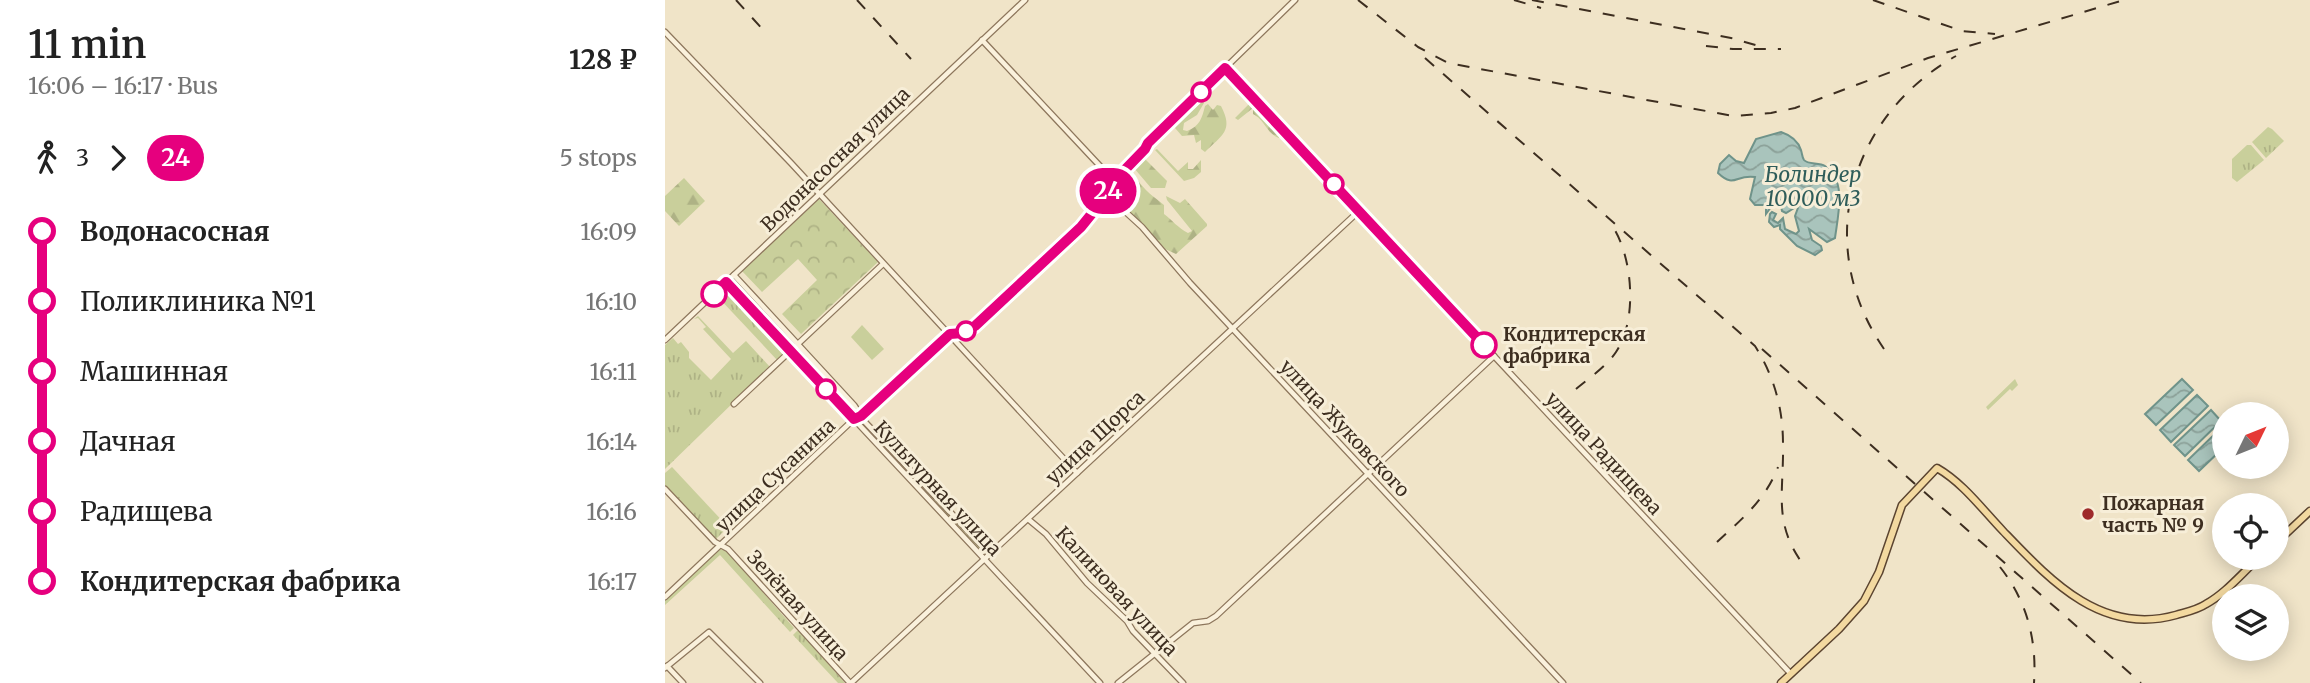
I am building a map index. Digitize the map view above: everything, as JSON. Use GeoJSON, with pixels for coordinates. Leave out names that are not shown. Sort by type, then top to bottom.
{"type":"FeatureCollection","features":[{"type":"Feature","properties":{"kind":"main road"},"geometry":{"type":"LineString","coordinates":[[1780,683],[1851,617],[1864,601],[1879,572],[1902,505],[1937,468],[1959,485],[2049,576],[2067,592],[2093,608],[2138,620],[2164,618],[2196,609],[2215,598],[2246,570]]}},
{"type":"Feature","properties":{"kind":"main road"},"geometry":{"type":"LineString","coordinates":[[2289,530],[2310,511]]}},
{"type":"Feature","properties":{"kind":"street","name":"Водонасосная улица"},"geometry":{"type":"LineString","coordinates":[[665,340],[1025,0]]}},
{"type":"Feature","properties":{"kind":"street","name":"улица Сусанина"},"geometry":{"type":"LineString","coordinates":[[665,597],[854,419],[861,416],[950,334],[963,333],[975,326],[1081,227],[1114,181],[1148,143],[1295,0]]}},
{"type":"Feature","properties":{"kind":"street"},"geometry":{"type":"LineString","coordinates":[[665,32],[820,194],[1077,473]]}},
{"type":"Feature","properties":{"kind":"street"},"geometry":{"type":"LineString","coordinates":[[982,40],[1114,181]]}},
{"type":"Feature","properties":{"kind":"street","name":"улица Радищева"},"geometry":{"type":"LineString","coordinates":[[1225,68],[1791,674]]}},
{"type":"Feature","properties":{"kind":"street","name":"улица Жуковского"},"geometry":{"type":"LineString","coordinates":[[1106,194],[1142,227],[1190,283],[1563,683]]}},
{"type":"Feature","properties":{"kind":"street","name":"улица Щорса"},"geometry":{"type":"LineString","coordinates":[[850,683],[1359,211]]}},
{"type":"Feature","properties":{"kind":"street"},"geometry":{"type":"LineString","coordinates":[[734,404],[883,264]]}},
{"type":"Feature","properties":{"kind":"street","name":"Культурная улица"},"geometry":{"type":"LineString","coordinates":[[734,275],[990,554]]}},
{"type":"Feature","properties":{"kind":"street","name":"Культурная улица"},"geometry":{"type":"LineString","coordinates":[[726,282],[1100,683]]}},
{"type":"Feature","properties":{"kind":"street"},"geometry":{"type":"LineString","coordinates":[[1118,683],[1193,622],[1208,621],[1216,616],[1495,356]]}},
{"type":"Feature","properties":{"kind":"street","name":"Зелёная улица"},"geometry":{"type":"LineString","coordinates":[[665,489],[728,550],[850,683]]}},
{"type":"Feature","properties":{"kind":"street","name":"Калиновая улица"},"geometry":{"type":"LineString","coordinates":[[1028,519],[1047,534],[1087,583],[1127,621],[1183,683]]}},
{"type":"Feature","properties":{"kind":"street"},"geometry":{"type":"LineString","coordinates":[[683,683],[666,667],[706,633],[713,634],[760,683]]}},
{"type":"Feature","properties":{"kind":"green space"},"geometry":{"type":"Polygon","coordinates":[[[1233,83],[1278,129],[1281,134],[1279,138],[1253,114],[1253,108],[1238,120],[1235,118],[1249,104],[1233,83]]]}},
{"type":"Feature","properties":{"kind":"green space"},"geometry":{"type":"Polygon","coordinates":[[[1203,101],[1197,115],[1184,123],[1183,130],[1187,131],[1198,124],[1208,104],[1213,110],[1217,105],[1221,106],[1226,121],[1221,137],[1205,152],[1201,149],[1201,140],[1196,143],[1194,135],[1182,136],[1175,128],[1176,124],[1203,101]]]}},
{"type":"Feature","properties":{"kind":"green space"},"geometry":{"type":"Polygon","coordinates":[[[2268,127],[2284,141],[2266,158],[2252,142],[2268,127]]]}},
{"type":"Feature","properties":{"kind":"green space"},"geometry":{"type":"Polygon","coordinates":[[[2247,145],[2251,145],[2264,160],[2237,182],[2232,178],[2232,159],[2247,145]]]}},
{"type":"Feature","properties":{"kind":"green space"},"geometry":{"type":"Polygon","coordinates":[[[1155,150],[1178,171],[1188,162],[1188,169],[1193,169],[1201,160],[1201,172],[1184,181],[1155,150]]]}},
{"type":"Feature","properties":{"kind":"green space"},"geometry":{"type":"Polygon","coordinates":[[[1146,153],[1146,160],[1167,181],[1165,188],[1151,188],[1134,168],[1135,162],[1146,153]]]}},
{"type":"Feature","properties":{"kind":"green space"},"geometry":{"type":"Polygon","coordinates":[[[1129,168],[1132,170],[1130,174],[1164,205],[1164,214],[1181,229],[1188,233],[1192,231],[1166,196],[1180,203],[1185,199],[1207,224],[1176,254],[1165,249],[1117,199],[1117,183],[1129,168]]]}},
{"type":"Feature","properties":{"kind":"green space"},"geometry":{"type":"Polygon","coordinates":[[[684,178],[705,201],[679,226],[665,211],[665,196],[684,178]]]}},
{"type":"Feature","properties":{"kind":"green space"},"geometry":{"type":"Polygon","coordinates":[[[819,199],[878,262],[801,334],[782,314],[817,280],[798,259],[762,292],[742,271],[819,199]]]}},
{"type":"Feature","properties":{"kind":"green space"},"geometry":{"type":"Polygon","coordinates":[[[735,280],[793,343],[790,346],[731,283],[735,280]]]}},
{"type":"Feature","properties":{"kind":"green space"},"geometry":{"type":"Polygon","coordinates":[[[726,290],[785,353],[777,360],[718,297],[726,290]]]}},
{"type":"Feature","properties":{"kind":"green space"},"geometry":{"type":"Polygon","coordinates":[[[698,316],[733,353],[746,341],[770,367],[665,469],[665,345],[673,338],[678,344],[681,342],[689,352],[689,358],[711,380],[731,359],[703,329],[706,327],[698,318],[694,319],[698,316]]]}},
{"type":"Feature","properties":{"kind":"green space"},"geometry":{"type":"Polygon","coordinates":[[[862,325],[884,349],[872,360],[851,337],[862,325]]]}},
{"type":"Feature","properties":{"kind":"green space"},"geometry":{"type":"Polygon","coordinates":[[[798,348],[854,409],[850,412],[794,351],[798,348]]]}},
{"type":"Feature","properties":{"kind":"green space"},"geometry":{"type":"Polygon","coordinates":[[[2015,379],[2018,385],[1988,410],[1986,407],[2015,379]]]}},
{"type":"Feature","properties":{"kind":"green space"},"geometry":{"type":"Polygon","coordinates":[[[858,419],[985,552],[983,555],[858,419]]]}},
{"type":"Feature","properties":{"kind":"green space"},"geometry":{"type":"Polygon","coordinates":[[[672,467],[728,527],[716,539],[665,485],[665,473],[672,467]]]}},
{"type":"Feature","properties":{"kind":"green space"},"geometry":{"type":"Polygon","coordinates":[[[720,549],[727,551],[794,628],[790,632],[720,555],[665,605],[665,600],[720,549]]]}},
{"type":"Feature","properties":{"kind":"green space"},"geometry":{"type":"Polygon","coordinates":[[[800,631],[845,683],[838,683],[793,635],[800,631]]]}},
{"type":"Feature","properties":{"kind":"water","name":"Болиндер 10000 м3"},"geometry":{"type":"Polygon","coordinates":[[[1781,132],[1796,141],[1804,160],[1825,166],[1832,172],[1839,189],[1835,238],[1827,242],[1809,229],[1812,240],[1821,246],[1822,250],[1815,255],[1797,246],[1780,229],[1780,225],[1774,227],[1769,222],[1772,212],[1776,214],[1773,220],[1778,223],[1783,218],[1785,229],[1796,234],[1799,231],[1795,216],[1799,205],[1786,213],[1782,211],[1780,200],[1776,200],[1766,214],[1766,205],[1755,205],[1750,199],[1755,177],[1732,181],[1718,173],[1720,164],[1729,155],[1744,163],[1756,139],[1781,132]]]}},
{"type":"Feature","properties":{"kind":"water"},"geometry":{"type":"Polygon","coordinates":[[[2182,379],[2193,390],[2156,425],[2145,414],[2182,379]]]}},
{"type":"Feature","properties":{"kind":"water"},"geometry":{"type":"Polygon","coordinates":[[[2197,395],[2208,406],[2171,442],[2160,430],[2197,395]]]}},
{"type":"Feature","properties":{"kind":"water"},"geometry":{"type":"Polygon","coordinates":[[[2211,410],[2212,430],[2185,456],[2174,445],[2211,410]]]}},
{"type":"Feature","properties":{"kind":"water"},"geometry":{"type":"Polygon","coordinates":[[[2212,437],[2212,459],[2199,471],[2188,460],[2212,437]]]}},
{"type":"Feature","properties":{"kind":"railway"},"geometry":{"type":"LineString","coordinates":[[736,0],[765,32]]}},
{"type":"Feature","properties":{"kind":"railway"},"geometry":{"type":"LineString","coordinates":[[857,0],[911,59]]}},
{"type":"Feature","properties":{"kind":"railway"},"geometry":{"type":"LineString","coordinates":[[1358,0],[1418,47],[1448,63],[1733,116],[1795,108],[1928,58],[2124,0]]}},
{"type":"Feature","properties":{"kind":"railway"},"geometry":{"type":"LineString","coordinates":[[1514,0],[1541,8]]}},
{"type":"Feature","properties":{"kind":"railway"},"geometry":{"type":"LineString","coordinates":[[1532,0],[1731,38],[1759,46]]}},
{"type":"Feature","properties":{"kind":"railway"},"geometry":{"type":"LineString","coordinates":[[1873,0],[1962,31],[1995,34]]}},
{"type":"Feature","properties":{"kind":"railway"},"geometry":{"type":"LineString","coordinates":[[1706,46],[1781,49]]}},
{"type":"Feature","properties":{"kind":"railway"},"geometry":{"type":"LineString","coordinates":[[1884,349],[1862,309],[1850,268],[1847,227],[1853,187],[1867,148],[1889,113],[1919,82],[1956,56]]}},
{"type":"Feature","properties":{"kind":"railway"},"geometry":{"type":"LineString","coordinates":[[1425,58],[1755,346],[1772,381],[1781,418],[1784,523],[1788,538],[1806,568]]}},
{"type":"Feature","properties":{"kind":"railway"},"geometry":{"type":"LineString","coordinates":[[1576,389],[1616,352],[1628,323],[1628,270],[1624,253],[1611,224]]}},
{"type":"Feature","properties":{"kind":"railway"},"geometry":{"type":"LineString","coordinates":[[1762,349],[2141,683]]}},
{"type":"Feature","properties":{"kind":"railway"},"geometry":{"type":"LineString","coordinates":[[1717,542],[1760,499],[1778,467]]}},
{"type":"Feature","properties":{"kind":"railway"},"geometry":{"type":"LineString","coordinates":[[2000,567],[2017,593],[2028,622],[2034,652],[2034,683]]}},
{"type":"Feature","properties":{"kind":"bus line","name":"24"},"geometry":{"type":"LineString","coordinates":[[714,294],[726,282],[854,419],[861,416],[950,334],[963,333],[975,326],[1054,254],[1081,227],[1114,181],[1148,143],[1225,68],[1484,345]]}},
{"type":"Feature","properties":{"kind":"place","name":"Кондитерская фабрика"},"geometry":{"type":"Point","coordinates":[1484,345]}},
{"type":"Feature","properties":{"kind":"place","name":"Пожарная часть № 9"},"geometry":{"type":"Point","coordinates":[2088,514]}}]}
